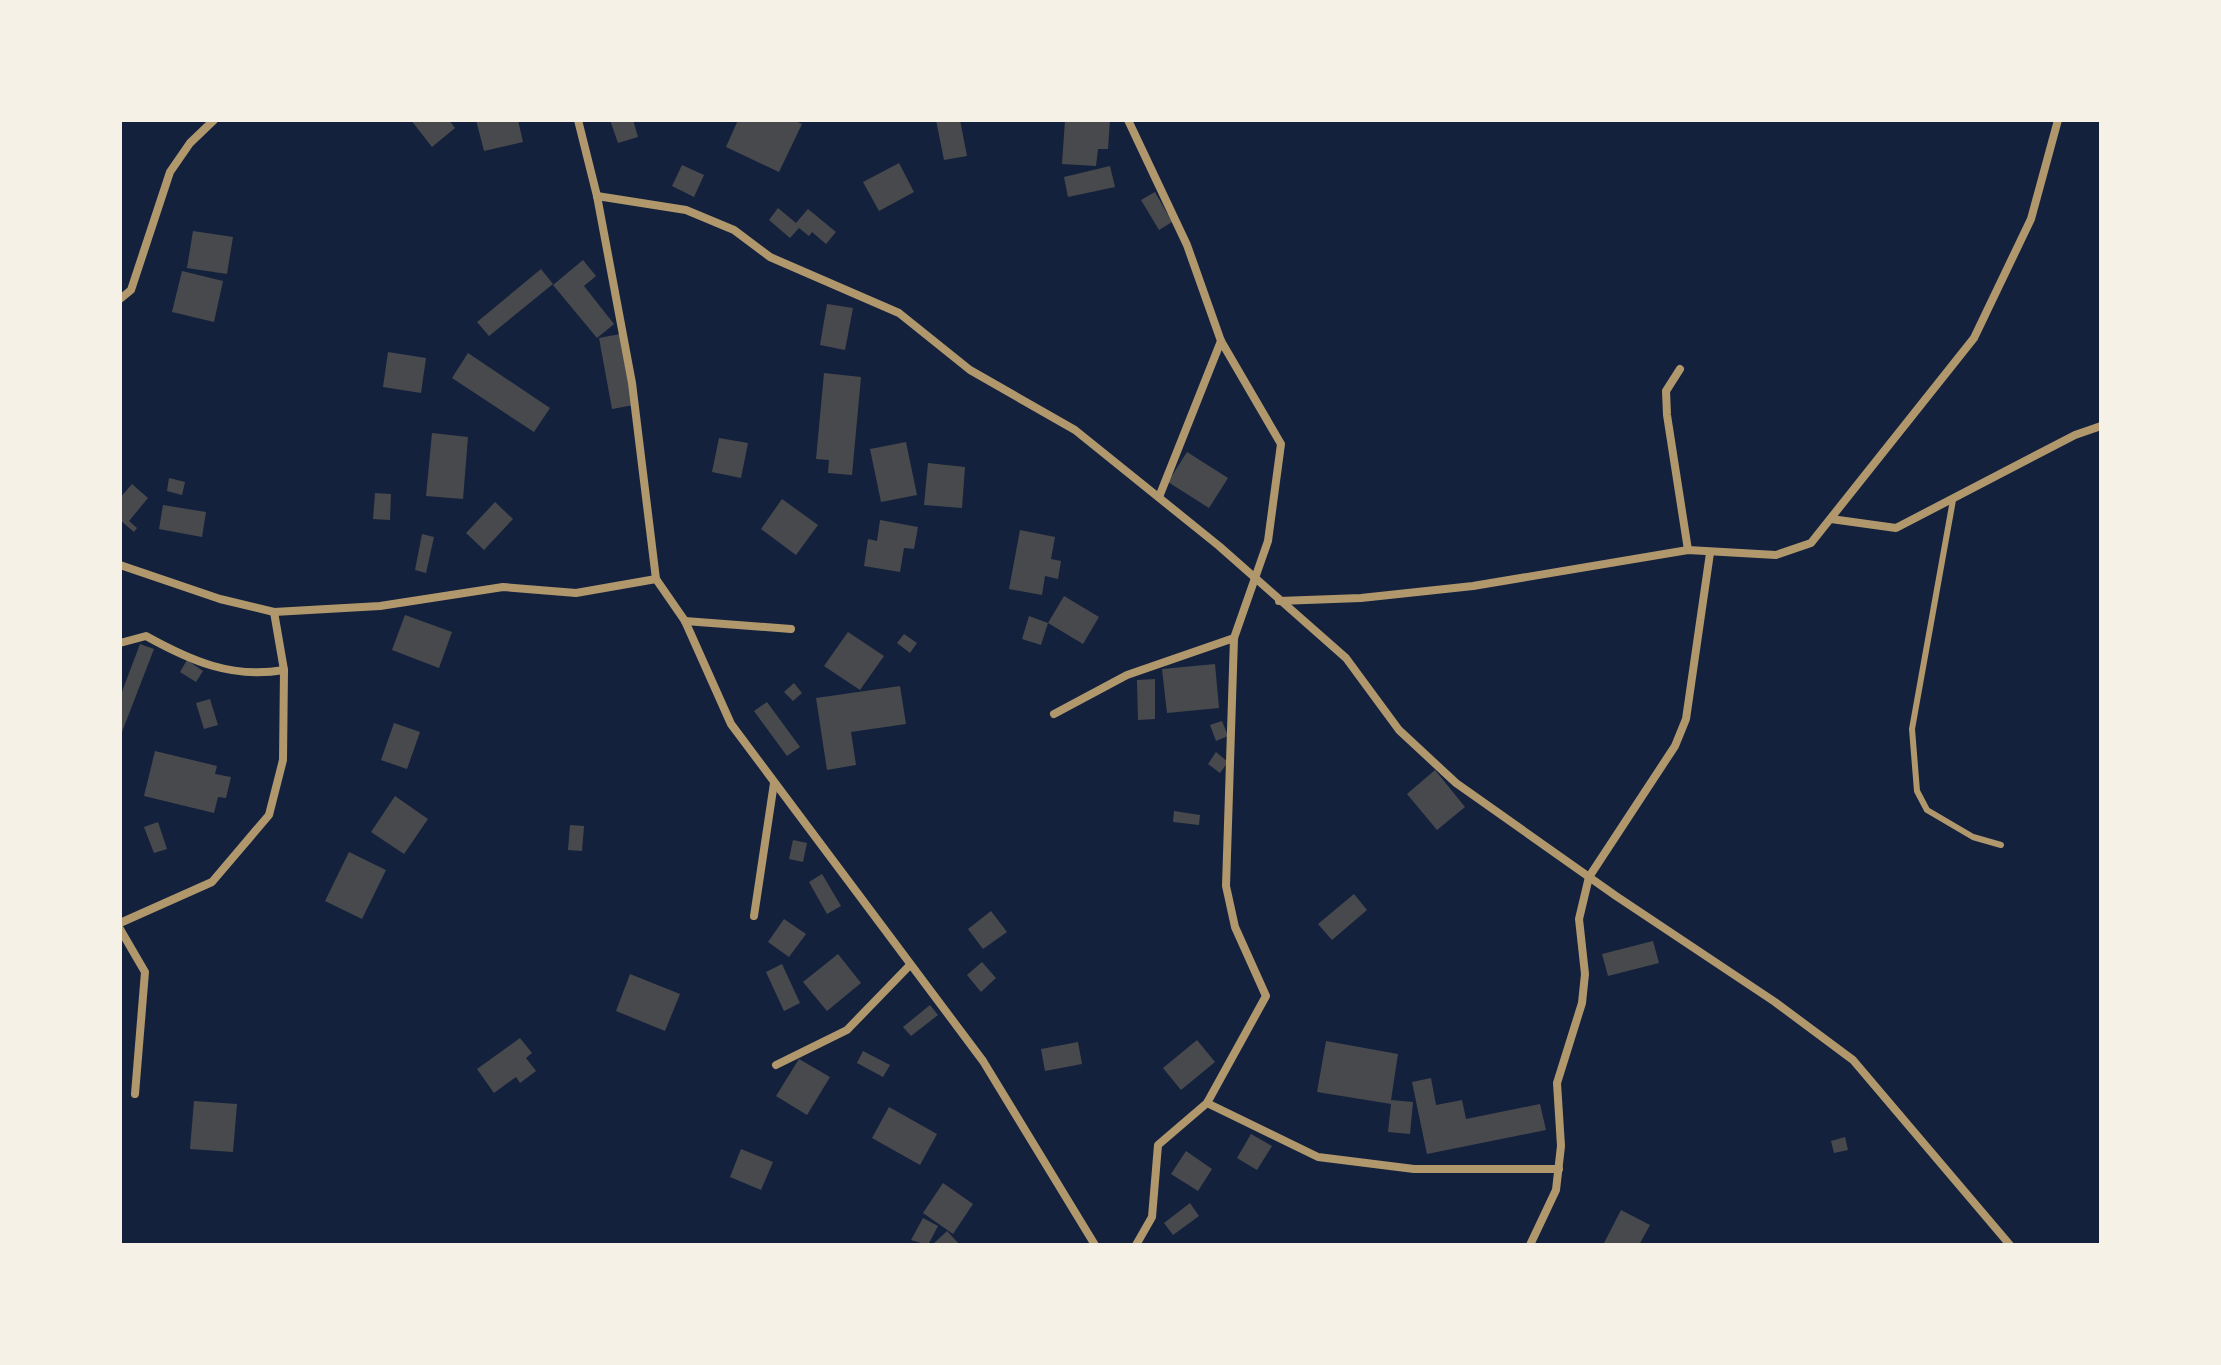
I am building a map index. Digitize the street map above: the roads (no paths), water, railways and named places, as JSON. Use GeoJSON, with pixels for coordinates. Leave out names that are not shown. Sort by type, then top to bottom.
{"type":"FeatureCollection","features":[{"type":"Feature","properties":{"kind":"street"},"geometry":{"type":"LineString","coordinates":[[120,299],[131,290],[170,172],[190,143],[214,120]]}},
{"type":"Feature","properties":{"kind":"street"},"geometry":{"type":"LineString","coordinates":[[578,120],[597,196],[632,383],[656,579],[685,621],[731,724],[983,1061],[1095,1245]]}},
{"type":"Feature","properties":{"kind":"street"},"geometry":{"type":"LineString","coordinates":[[1128,120],[1187,245],[1221,341],[1281,444],[1268,541],[1234,638],[1226,886],[1235,927],[1266,996],[1207,1103],[1158,1145],[1152,1217],[1136,1245]]}},
{"type":"Feature","properties":{"kind":"street"},"geometry":{"type":"LineString","coordinates":[[1279,601],[1361,598],[1473,586],[1688,550],[1776,555],[1811,543],[1974,338],[2031,219],[2058,120]]}},
{"type":"Feature","properties":{"kind":"street"},"geometry":{"type":"LineString","coordinates":[[597,196],[686,210],[734,230],[770,257],[899,313],[970,370],[1075,430],[1219,546],[1255,581],[1346,658],[1399,730],[1456,783],[1775,1002],[1853,1060],[2010,1245]]}},
{"type":"Feature","properties":{"kind":"street"},"geometry":{"type":"LineString","coordinates":[[1159,497],[1221,341]]}},
{"type":"Feature","properties":{"kind":"street"},"geometry":{"type":"LineString","coordinates":[[1680,369],[1666,391],[1667,415],[1688,550]]}},
{"type":"Feature","properties":{"kind":"street"},"geometry":{"type":"LineString","coordinates":[[1831,519],[1896,528],[2075,435],[2101,426]]}},
{"type":"Feature","properties":{"kind":"street"},"geometry":{"type":"LineString","coordinates":[[1530,1245],[1556,1190],[1561,1116],[1557,1083],[1582,1003],[1585,974],[1579,919],[1589,877],[1675,746],[1686,719],[1710,553]]}},
{"type":"Feature","properties":{"kind":"street"},"geometry":{"type":"LineString","coordinates":[[120,565],[220,599],[274,612],[380,606],[503,587],[576,593],[656,579]]}},
{"type":"Feature","properties":{"kind":"street"},"geometry":{"type":"LineString","coordinates":[[135,1094],[145,972],[120,926],[212,882],[269,815],[283,760],[284,670],[274,612]]}},
{"type":"Feature","properties":{"kind":"street"},"geometry":{"type":"LineString","coordinates":[[685,621],[791,629]]}},
{"type":"Feature","properties":{"kind":"street"},"geometry":{"type":"LineString","coordinates":[[120,643],[146,636],[181,655],[226,669],[254,675],[284,670]]}},
{"type":"Feature","properties":{"kind":"street"},"geometry":{"type":"LineString","coordinates":[[1054,714],[1127,675],[1234,638]]}},
{"type":"Feature","properties":{"kind":"street"},"geometry":{"type":"LineString","coordinates":[[754,916],[774,783]]}},
{"type":"Feature","properties":{"kind":"street"},"geometry":{"type":"LineString","coordinates":[[776,1065],[847,1030],[910,965]]}},
{"type":"Feature","properties":{"kind":"street"},"geometry":{"type":"LineString","coordinates":[[1207,1103],[1318,1157],[1414,1169],[1559,1169]]}},
{"type":"Feature","properties":{"kind":"lane"},"geometry":{"type":"LineString","coordinates":[[1953,500],[1912,729],[1917,791],[1927,810],[1973,837],[2001,845]]}}]}
